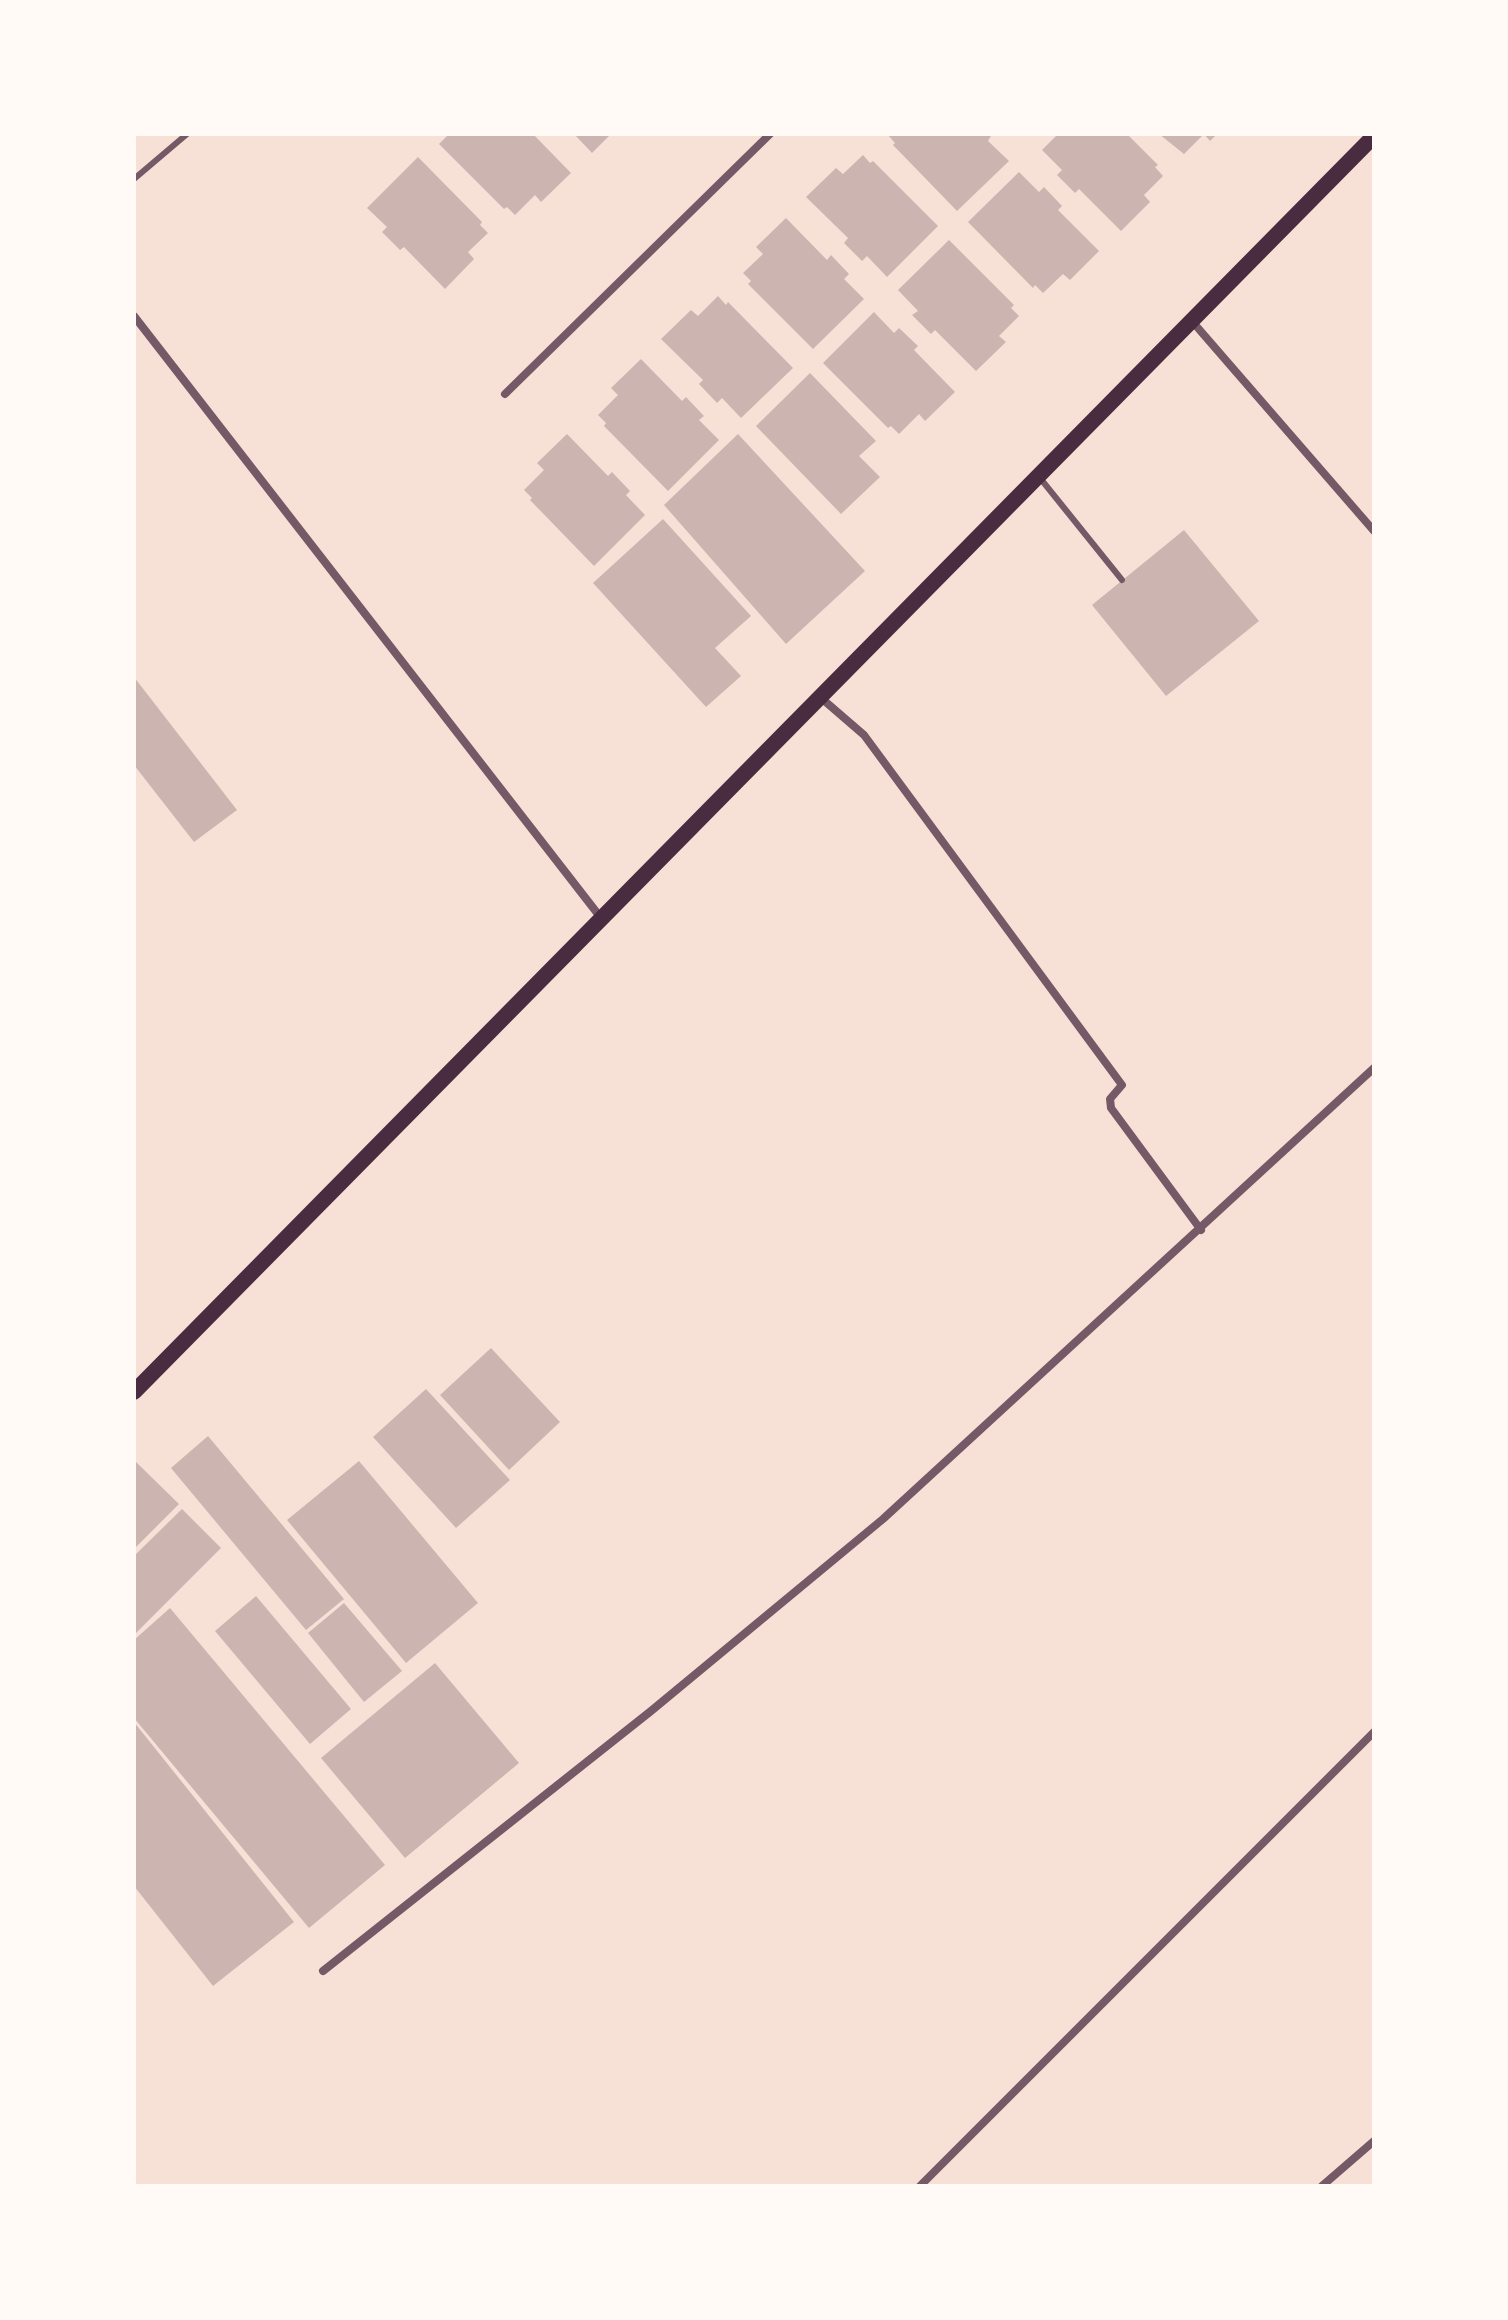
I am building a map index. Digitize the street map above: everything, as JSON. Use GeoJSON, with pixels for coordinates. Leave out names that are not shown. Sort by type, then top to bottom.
{"type":"FeatureCollection","features":[{"type":"Feature","properties":{"kind":"main road"},"geometry":{"type":"LineString","coordinates":[[134,1392],[1374,136]]}},
{"type":"Feature","properties":{"kind":"street"},"geometry":{"type":"LineString","coordinates":[[505,394],[770,134]]}},
{"type":"Feature","properties":{"kind":"street"},"geometry":{"type":"LineString","coordinates":[[134,316],[601,918]]}},
{"type":"Feature","properties":{"kind":"street"},"geometry":{"type":"LineString","coordinates":[[1191,319],[1374,531]]}},
{"type":"Feature","properties":{"kind":"street"},"geometry":{"type":"LineString","coordinates":[[820,696],[864,735],[1122,1085],[1110,1099],[1111,1108],[1201,1230]]}},
{"type":"Feature","properties":{"kind":"street"},"geometry":{"type":"LineString","coordinates":[[323,1971],[651,1711],[883,1519],[1374,1068]]}},
{"type":"Feature","properties":{"kind":"street"},"geometry":{"type":"LineString","coordinates":[[920,2186],[1374,1732]]}},
{"type":"Feature","properties":{"kind":"street"},"geometry":{"type":"LineString","coordinates":[[1322,2186],[1374,2141]]}},
{"type":"Feature","properties":{"kind":"lane"},"geometry":{"type":"LineString","coordinates":[[134,179],[187,134]]}},
{"type":"Feature","properties":{"kind":"lane"},"geometry":{"type":"LineString","coordinates":[[1038,475],[1122,580]]}},
{"type":"Feature","properties":{"kind":"building"},"geometry":{"type":"Polygon","coordinates":[[[449,134],[533,134],[571,173],[541,202],[535,195],[515,215],[507,207],[504,209],[439,144],[449,134]]]}},
{"type":"Feature","properties":{"kind":"building"},"geometry":{"type":"Polygon","coordinates":[[[574,134],[611,134],[592,153],[574,134]]]}},
{"type":"Feature","properties":{"kind":"building"},"geometry":{"type":"Polygon","coordinates":[[[887,134],[992,134],[988,141],[1009,161],[957,211],[893,145],[895,143],[887,134]]]}},
{"type":"Feature","properties":{"kind":"building"},"geometry":{"type":"Polygon","coordinates":[[[1058,134],[1127,134],[1158,165],[1155,167],[1163,176],[1144,195],[1150,202],[1121,231],[1079,189],[1075,193],[1057,175],[1062,170],[1042,150],[1058,134]]]}},
{"type":"Feature","properties":{"kind":"building"},"geometry":{"type":"Polygon","coordinates":[[[1159,134],[1204,134],[1184,154],[1159,134]]]}},
{"type":"Feature","properties":{"kind":"building"},"geometry":{"type":"Polygon","coordinates":[[[1204,134],[1217,134],[1210,141],[1204,134]]]}},
{"type":"Feature","properties":{"kind":"building"},"geometry":{"type":"Polygon","coordinates":[[[863,155],[870,163],[873,161],[938,226],[887,277],[867,256],[862,261],[844,243],[848,238],[806,197],[836,168],[843,174],[863,155]]]}},
{"type":"Feature","properties":{"kind":"building"},"geometry":{"type":"Polygon","coordinates":[[[418,157],[482,222],[480,225],[488,233],[468,252],[474,259],[445,289],[404,247],[400,250],[382,232],[387,227],[367,208],[418,157]]]}},
{"type":"Feature","properties":{"kind":"building"},"geometry":{"type":"Polygon","coordinates":[[[1019,172],[1039,192],[1044,187],[1062,206],[1058,210],[1099,251],[1070,280],[1063,274],[1043,293],[1035,285],[1033,288],[968,222],[1019,172]]]}},
{"type":"Feature","properties":{"kind":"building"},"geometry":{"type":"Polygon","coordinates":[[[786,218],[827,260],[831,255],[849,274],[844,279],[864,299],[813,349],[748,284],[751,281],[743,273],[763,254],[756,247],[786,218]]]}},
{"type":"Feature","properties":{"kind":"building"},"geometry":{"type":"Polygon","coordinates":[[[949,240],[1014,305],[1011,308],[1019,316],[999,336],[1006,342],[976,371],[935,330],[931,334],[912,315],[918,311],[898,290],[949,240]]]}},
{"type":"Feature","properties":{"kind":"building"},"geometry":{"type":"Polygon","coordinates":[[[718,296],[726,305],[728,302],[793,368],[741,418],[722,398],[717,403],[699,384],[703,380],[661,339],[691,310],[698,316],[718,296]]]}},
{"type":"Feature","properties":{"kind":"building"},"geometry":{"type":"Polygon","coordinates":[[[874,312],[894,333],[899,328],[918,346],[914,350],[955,392],[925,421],[919,414],[899,434],[891,426],[888,428],[823,363],[874,312]]]}},
{"type":"Feature","properties":{"kind":"building"},"geometry":{"type":"Polygon","coordinates":[[[641,359],[682,401],[686,397],[704,416],[699,420],[719,440],[668,491],[604,426],[606,423],[598,415],[618,395],[611,388],[641,359]]]}},
{"type":"Feature","properties":{"kind":"building"},"geometry":{"type":"Polygon","coordinates":[[[810,373],[876,441],[859,456],[880,477],[841,514],[756,426],[810,373]]]}},
{"type":"Feature","properties":{"kind":"building"},"geometry":{"type":"Polygon","coordinates":[[[567,434],[608,476],[612,472],[630,491],[626,495],[645,515],[594,566],[524,490],[544,470],[537,463],[567,434]]]}},
{"type":"Feature","properties":{"kind":"building"},"geometry":{"type":"Polygon","coordinates":[[[738,434],[865,571],[786,644],[664,505],[738,434]]]}},
{"type":"Feature","properties":{"kind":"building"},"geometry":{"type":"Polygon","coordinates":[[[663,519],[751,616],[715,648],[741,676],[706,707],[593,583],[663,519]]]}},
{"type":"Feature","properties":{"kind":"building"},"geometry":{"type":"Polygon","coordinates":[[[1184,530],[1259,621],[1166,696],[1092,605],[1184,530]]]}},
{"type":"Feature","properties":{"kind":"building"},"geometry":{"type":"Polygon","coordinates":[[[134,677],[237,810],[194,842],[134,765],[134,677]]]}},
{"type":"Feature","properties":{"kind":"building"},"geometry":{"type":"Polygon","coordinates":[[[491,1348],[560,1422],[509,1470],[440,1395],[491,1348]]]}},
{"type":"Feature","properties":{"kind":"building"},"geometry":{"type":"Polygon","coordinates":[[[426,1389],[510,1480],[456,1528],[373,1437],[426,1389]]]}},
{"type":"Feature","properties":{"kind":"building"},"geometry":{"type":"Polygon","coordinates":[[[208,1436],[344,1599],[306,1630],[171,1468],[208,1436]]]}},
{"type":"Feature","properties":{"kind":"building"},"geometry":{"type":"Polygon","coordinates":[[[359,1461],[478,1603],[406,1663],[287,1520],[359,1461]]]}},
{"type":"Feature","properties":{"kind":"building"},"geometry":{"type":"Polygon","coordinates":[[[136,1462],[179,1504],[134,1549],[134,1464],[136,1462]]]}},
{"type":"Feature","properties":{"kind":"building"},"geometry":{"type":"Polygon","coordinates":[[[182,1509],[221,1548],[134,1635],[134,1556],[182,1509]]]}},
{"type":"Feature","properties":{"kind":"building"},"geometry":{"type":"Polygon","coordinates":[[[256,1596],[351,1709],[310,1744],[215,1631],[256,1596]]]}},
{"type":"Feature","properties":{"kind":"building"},"geometry":{"type":"Polygon","coordinates":[[[344,1603],[402,1671],[364,1702],[308,1633],[344,1603]]]}},
{"type":"Feature","properties":{"kind":"building"},"geometry":{"type":"Polygon","coordinates":[[[170,1608],[385,1865],[309,1928],[134,1718],[134,1640],[170,1608]]]}},
{"type":"Feature","properties":{"kind":"building"},"geometry":{"type":"Polygon","coordinates":[[[435,1663],[519,1763],[405,1858],[321,1758],[435,1663]]]}},
{"type":"Feature","properties":{"kind":"building"},"geometry":{"type":"Polygon","coordinates":[[[134,1722],[294,1922],[213,1986],[134,1886],[134,1722]]]}}]}
